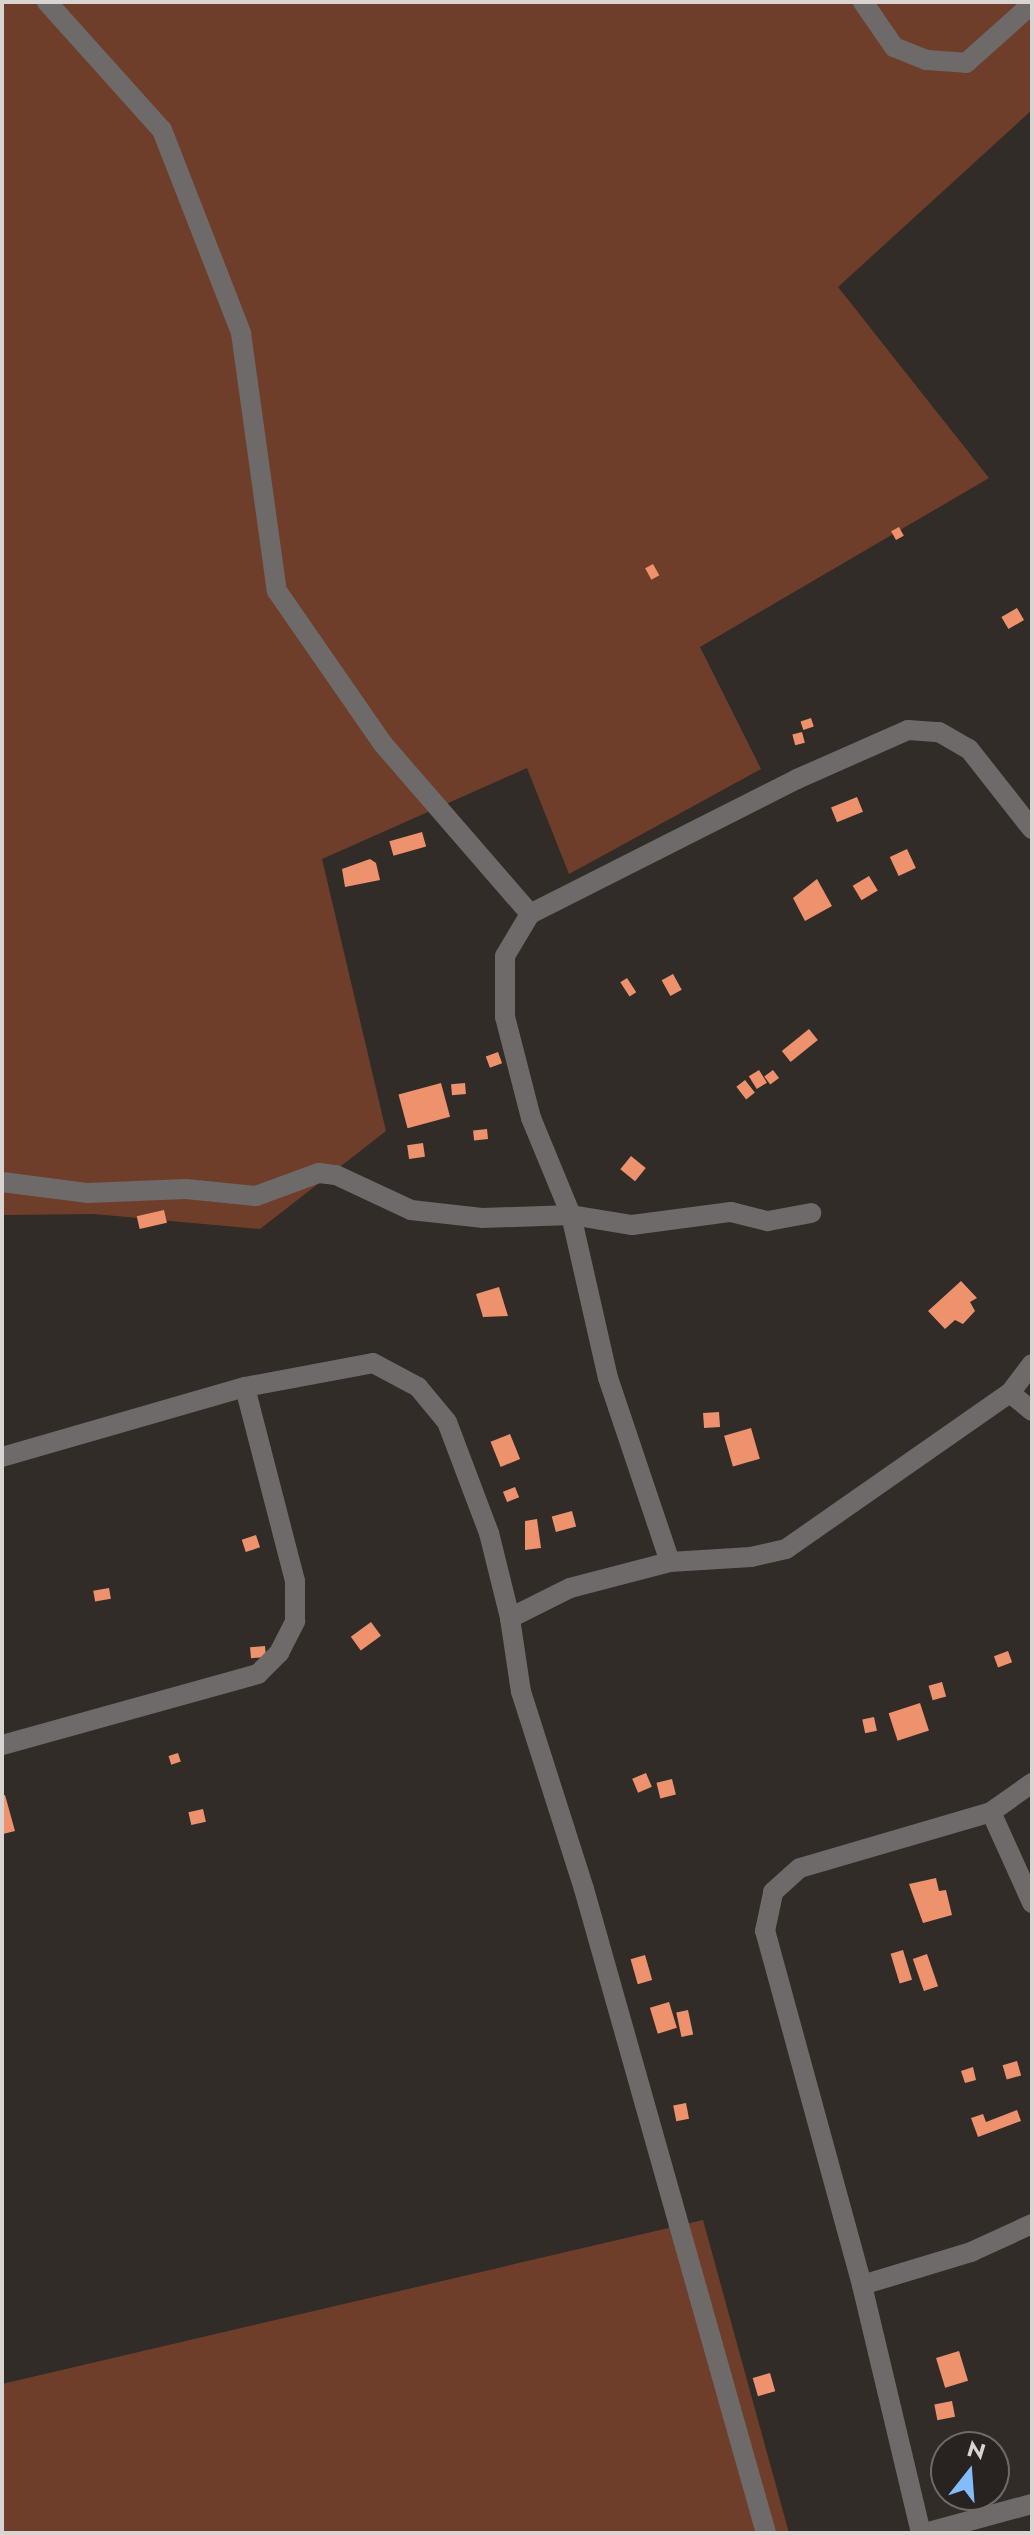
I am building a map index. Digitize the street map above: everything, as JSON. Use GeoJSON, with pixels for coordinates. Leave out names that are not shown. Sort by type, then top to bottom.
{"type":"FeatureCollection","features":[{"type":"Feature","properties":{"kind":"street"},"geometry":{"type":"LineString","coordinates":[[47,2],[162,130],[241,333],[277,591],[383,744],[530,914]]}},
{"type":"Feature","properties":{"kind":"street"},"geometry":{"type":"LineString","coordinates":[[863,2],[894,47],[927,60],[966,63],[1032,4]]}},
{"type":"Feature","properties":{"kind":"street"},"geometry":{"type":"LineString","coordinates":[[670,1562],[608,1378],[571,1215],[531,1118],[505,1017],[505,956],[530,914],[797,779],[908,730],[939,732],[969,749],[1032,829]]}},
{"type":"Feature","properties":{"kind":"street"},"geometry":{"type":"LineString","coordinates":[[2,1182],[88,1193],[186,1189],[256,1196],[319,1173],[336,1175],[411,1210],[482,1218],[571,1215],[632,1225],[731,1212],[768,1221],[811,1213]]}},
{"type":"Feature","properties":{"kind":"street"},"geometry":{"type":"LineString","coordinates":[[2,1457],[245,1387],[373,1363],[418,1387],[447,1422],[478,1500],[510,1618],[521,1692],[584,1889],[766,2533]]}},
{"type":"Feature","properties":{"kind":"street"},"geometry":{"type":"LineString","coordinates":[[510,1618],[570,1588],[670,1562],[751,1557],[786,1549],[1010,1393],[1032,1364]]}},
{"type":"Feature","properties":{"kind":"street"},"geometry":{"type":"LineString","coordinates":[[2,1745],[258,1674],[279,1653],[295,1621],[295,1581],[245,1387]]}},
{"type":"Feature","properties":{"kind":"street"},"geometry":{"type":"LineString","coordinates":[[1010,1393],[1032,1411]]}},
{"type":"Feature","properties":{"kind":"street"},"geometry":{"type":"LineString","coordinates":[[1032,1783],[991,1812],[800,1868],[773,1892],[765,1931],[862,2285],[923,2533],[1032,2504]]}},
{"type":"Feature","properties":{"kind":"street"},"geometry":{"type":"LineString","coordinates":[[991,1812],[1032,1903]]}},
{"type":"Feature","properties":{"kind":"street"},"geometry":{"type":"LineString","coordinates":[[862,2285],[971,2252],[1032,2224]]}},
{"type":"Feature","properties":{"kind":"shaded area"},"geometry":{"type":"Polygon","coordinates":[[[2,2],[1032,2],[1032,110],[838,287],[989,478],[700,647],[761,769],[569,874],[527,768],[322,859],[386,1131],[260,1229],[94,1214],[2,1215],[2,2]]]}},
{"type":"Feature","properties":{"kind":"shaded area"},"geometry":{"type":"Polygon","coordinates":[[[703,2220],[789,2533],[2,2533],[2,2384],[703,2220]]]}},
{"type":"Feature","properties":{"kind":"building"},"geometry":{"type":"Polygon","coordinates":[[[899,527],[904,536],[896,540],[891,531],[899,527]]]}},
{"type":"Feature","properties":{"kind":"building"},"geometry":{"type":"Polygon","coordinates":[[[653,564],[659,575],[651,580],[645,568],[653,564]]]}},
{"type":"Feature","properties":{"kind":"building"},"geometry":{"type":"Polygon","coordinates":[[[1017,608],[1024,620],[1008,629],[1001,617],[1017,608]]]}},
{"type":"Feature","properties":{"kind":"building"},"geometry":{"type":"Polygon","coordinates":[[[811,718],[814,727],[803,730],[801,721],[811,718]]]}},
{"type":"Feature","properties":{"kind":"building"},"geometry":{"type":"Polygon","coordinates":[[[802,732],[805,743],[795,745],[792,735],[802,732]]]}},
{"type":"Feature","properties":{"kind":"building"},"geometry":{"type":"Polygon","coordinates":[[[857,797],[863,812],[837,822],[831,807],[857,797]]]}},
{"type":"Feature","properties":{"kind":"building"},"geometry":{"type":"Polygon","coordinates":[[[422,832],[426,846],[393,856],[389,841],[422,832]]]}},
{"type":"Feature","properties":{"kind":"building"},"geometry":{"type":"Polygon","coordinates":[[[907,849],[916,868],[899,876],[890,857],[907,849]]]}},
{"type":"Feature","properties":{"kind":"building"},"geometry":{"type":"Polygon","coordinates":[[[370,859],[376,863],[380,880],[345,887],[342,869],[370,859]]]}},
{"type":"Feature","properties":{"kind":"building"},"geometry":{"type":"Polygon","coordinates":[[[869,876],[878,891],[861,900],[853,886],[869,876]]]}},
{"type":"Feature","properties":{"kind":"building"},"geometry":{"type":"Polygon","coordinates":[[[817,879],[832,906],[805,921],[793,898],[817,879]]]}},
{"type":"Feature","properties":{"kind":"building"},"geometry":{"type":"Polygon","coordinates":[[[673,974],[682,990],[670,996],[662,980],[673,974]]]}},
{"type":"Feature","properties":{"kind":"building"},"geometry":{"type":"Polygon","coordinates":[[[627,978],[636,992],[630,997],[620,982],[627,978]]]}},
{"type":"Feature","properties":{"kind":"building"},"geometry":{"type":"Polygon","coordinates":[[[809,1029],[818,1040],[791,1062],[782,1051],[809,1029]]]}},
{"type":"Feature","properties":{"kind":"building"},"geometry":{"type":"Polygon","coordinates":[[[498,1052],[502,1063],[490,1068],[486,1056],[498,1052]]]}},
{"type":"Feature","properties":{"kind":"building"},"geometry":{"type":"Polygon","coordinates":[[[759,1070],[767,1083],[757,1089],[749,1076],[759,1070]]]}},
{"type":"Feature","properties":{"kind":"building"},"geometry":{"type":"Polygon","coordinates":[[[773,1070],[779,1078],[770,1085],[764,1077],[773,1070]]]}},
{"type":"Feature","properties":{"kind":"building"},"geometry":{"type":"Polygon","coordinates":[[[745,1080],[755,1093],[746,1099],[736,1087],[745,1080]]]}},
{"type":"Feature","properties":{"kind":"building"},"geometry":{"type":"Polygon","coordinates":[[[441,1083],[450,1117],[408,1128],[398,1094],[441,1083]]]}},
{"type":"Feature","properties":{"kind":"building"},"geometry":{"type":"Polygon","coordinates":[[[465,1083],[466,1094],[452,1095],[451,1084],[465,1083]]]}},
{"type":"Feature","properties":{"kind":"building"},"geometry":{"type":"Polygon","coordinates":[[[487,1129],[488,1139],[474,1140],[473,1130],[487,1129]]]}},
{"type":"Feature","properties":{"kind":"building"},"geometry":{"type":"Polygon","coordinates":[[[423,1143],[425,1157],[409,1159],[407,1145],[423,1143]]]}},
{"type":"Feature","properties":{"kind":"building"},"geometry":{"type":"Polygon","coordinates":[[[631,1156],[646,1168],[635,1181],[620,1169],[631,1156]]]}},
{"type":"Feature","properties":{"kind":"building"},"geometry":{"type":"Polygon","coordinates":[[[164,1210],[167,1223],[140,1229],[137,1216],[164,1210]]]}},
{"type":"Feature","properties":{"kind":"building"},"geometry":{"type":"Polygon","coordinates":[[[961,1281],[977,1298],[970,1302],[975,1311],[963,1324],[955,1320],[945,1329],[928,1311],[961,1281]]]}},
{"type":"Feature","properties":{"kind":"building"},"geometry":{"type":"Polygon","coordinates":[[[499,1287],[508,1316],[483,1317],[476,1294],[499,1287]]]}},
{"type":"Feature","properties":{"kind":"building"},"geometry":{"type":"Polygon","coordinates":[[[719,1412],[720,1427],[704,1428],[703,1413],[719,1412]]]}},
{"type":"Feature","properties":{"kind":"building"},"geometry":{"type":"Polygon","coordinates":[[[751,1428],[760,1459],[733,1466],[724,1436],[751,1428]]]}},
{"type":"Feature","properties":{"kind":"building"},"geometry":{"type":"Polygon","coordinates":[[[510,1434],[520,1459],[501,1467],[491,1442],[510,1434]]]}},
{"type":"Feature","properties":{"kind":"building"},"geometry":{"type":"Polygon","coordinates":[[[515,1487],[519,1497],[507,1502],[503,1492],[515,1487]]]}},
{"type":"Feature","properties":{"kind":"building"},"geometry":{"type":"Polygon","coordinates":[[[572,1511],[576,1526],[556,1532],[552,1516],[572,1511]]]}},
{"type":"Feature","properties":{"kind":"building"},"geometry":{"type":"Polygon","coordinates":[[[537,1519],[541,1548],[525,1550],[525,1521],[537,1519]]]}},
{"type":"Feature","properties":{"kind":"building"},"geometry":{"type":"Polygon","coordinates":[[[256,1535],[260,1547],[246,1552],[242,1540],[256,1535]]]}},
{"type":"Feature","properties":{"kind":"building"},"geometry":{"type":"Polygon","coordinates":[[[109,1588],[111,1599],[95,1602],[93,1591],[109,1588]]]}},
{"type":"Feature","properties":{"kind":"building"},"geometry":{"type":"Polygon","coordinates":[[[371,1622],[381,1636],[361,1650],[351,1637],[371,1622]]]}},
{"type":"Feature","properties":{"kind":"building"},"geometry":{"type":"Polygon","coordinates":[[[265,1646],[266,1657],[251,1658],[250,1647],[265,1646]]]}},
{"type":"Feature","properties":{"kind":"building"},"geometry":{"type":"Polygon","coordinates":[[[1008,1651],[1012,1662],[998,1667],[994,1656],[1008,1651]]]}},
{"type":"Feature","properties":{"kind":"building"},"geometry":{"type":"Polygon","coordinates":[[[942,1682],[946,1696],[933,1700],[929,1686],[942,1682]]]}},
{"type":"Feature","properties":{"kind":"building"},"geometry":{"type":"Polygon","coordinates":[[[920,1703],[929,1731],[898,1741],[889,1713],[920,1703]]]}},
{"type":"Feature","properties":{"kind":"building"},"geometry":{"type":"Polygon","coordinates":[[[874,1717],[877,1731],[865,1733],[862,1719],[874,1717]]]}},
{"type":"Feature","properties":{"kind":"building"},"geometry":{"type":"Polygon","coordinates":[[[178,1753],[181,1762],[171,1765],[168,1756],[178,1753]]]}},
{"type":"Feature","properties":{"kind":"building"},"geometry":{"type":"Polygon","coordinates":[[[646,1773],[652,1787],[638,1793],[632,1779],[646,1773]]]}},
{"type":"Feature","properties":{"kind":"building"},"geometry":{"type":"Polygon","coordinates":[[[672,1779],[676,1795],[660,1798],[656,1783],[672,1779]]]}},
{"type":"Feature","properties":{"kind":"building"},"geometry":{"type":"Polygon","coordinates":[[[5,1795],[15,1831],[3,1834],[2,1796],[5,1795]]]}},
{"type":"Feature","properties":{"kind":"building"},"geometry":{"type":"Polygon","coordinates":[[[203,1809],[206,1822],[191,1825],[188,1812],[203,1809]]]}},
{"type":"Feature","properties":{"kind":"building"},"geometry":{"type":"Polygon","coordinates":[[[936,1878],[939,1891],[946,1890],[952,1915],[923,1923],[909,1884],[936,1878]]]}},
{"type":"Feature","properties":{"kind":"building"},"geometry":{"type":"Polygon","coordinates":[[[903,1950],[912,1980],[900,1983],[891,1954],[903,1950]]]}},
{"type":"Feature","properties":{"kind":"building"},"geometry":{"type":"Polygon","coordinates":[[[927,1954],[938,1986],[924,1991],[913,1959],[927,1954]]]}},
{"type":"Feature","properties":{"kind":"building"},"geometry":{"type":"Polygon","coordinates":[[[645,1955],[652,1980],[638,1984],[631,1959],[645,1955]]]}},
{"type":"Feature","properties":{"kind":"building"},"geometry":{"type":"Polygon","coordinates":[[[669,2002],[677,2028],[658,2034],[650,2008],[669,2002]]]}},
{"type":"Feature","properties":{"kind":"building"},"geometry":{"type":"Polygon","coordinates":[[[688,2010],[693,2034],[681,2037],[676,2012],[688,2010]]]}},
{"type":"Feature","properties":{"kind":"building"},"geometry":{"type":"Polygon","coordinates":[[[1017,2061],[1021,2075],[1007,2080],[1003,2065],[1017,2061]]]}},
{"type":"Feature","properties":{"kind":"building"},"geometry":{"type":"Polygon","coordinates":[[[973,2067],[976,2080],[965,2083],[961,2071],[973,2067]]]}},
{"type":"Feature","properties":{"kind":"building"},"geometry":{"type":"Polygon","coordinates":[[[686,2103],[689,2119],[676,2121],[673,2105],[686,2103]]]}},
{"type":"Feature","properties":{"kind":"building"},"geometry":{"type":"Polygon","coordinates":[[[1017,2110],[1021,2121],[978,2137],[971,2118],[983,2114],[986,2122],[1017,2110]]]}},
{"type":"Feature","properties":{"kind":"building"},"geometry":{"type":"Polygon","coordinates":[[[959,2351],[968,2381],[945,2388],[936,2358],[959,2351]]]}},
{"type":"Feature","properties":{"kind":"building"},"geometry":{"type":"Polygon","coordinates":[[[770,2373],[775,2391],[758,2396],[753,2378],[770,2373]]]}},
{"type":"Feature","properties":{"kind":"building"},"geometry":{"type":"Polygon","coordinates":[[[952,2401],[955,2417],[937,2420],[934,2404],[952,2401]]]}}]}
